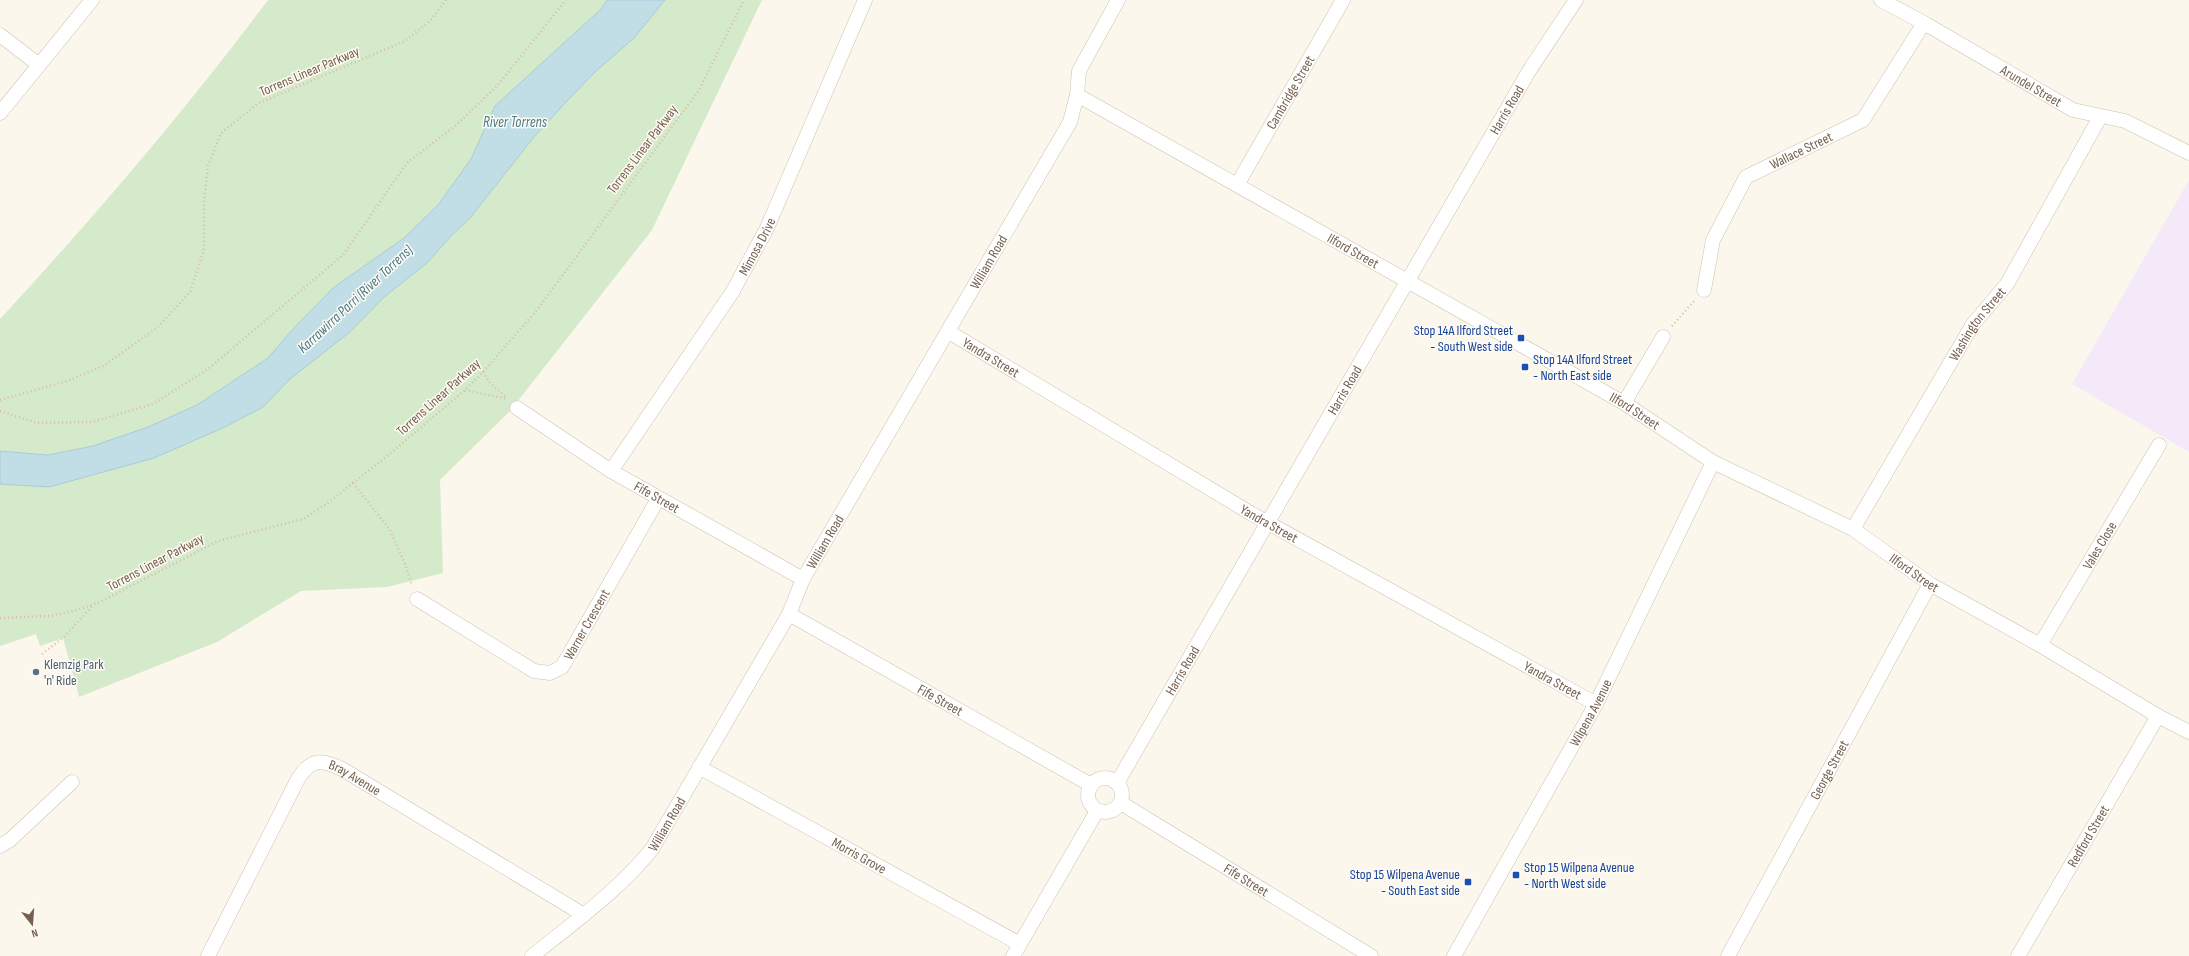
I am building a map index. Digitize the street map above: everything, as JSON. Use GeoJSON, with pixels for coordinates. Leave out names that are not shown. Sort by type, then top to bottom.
{"type":"FeatureCollection","features":[{"type":"Feature","properties":{"kind":"street"},"geometry":{"type":"LineString","coordinates":[[0,113],[92,0]]}},
{"type":"Feature","properties":{"kind":"street","name":"Mimosa Drive"},"geometry":{"type":"LineString","coordinates":[[610,471],[737,284],[767,228],[865,0]]}},
{"type":"Feature","properties":{"kind":"street","name":"William Road"},"geometry":{"type":"LineString","coordinates":[[532,956],[584,915],[640,863],[652,849],[789,614],[803,579],[949,332],[1070,122],[1077,95],[1079,72],[1118,0]]}},
{"type":"Feature","properties":{"kind":"street","name":"Cambridge Street"},"geometry":{"type":"LineString","coordinates":[[1237,185],[1343,0]]}},
{"type":"Feature","properties":{"kind":"street","name":"Harris Road"},"geometry":{"type":"LineString","coordinates":[[1117,782],[1268,524],[1529,71],[1576,0]]}},
{"type":"Feature","properties":{"kind":"street","name":"Arundel Street"},"geometry":{"type":"LineString","coordinates":[[1881,0],[1924,23],[2073,110],[2100,117],[2125,121],[2189,152]]}},
{"type":"Feature","properties":{"kind":"street","name":"Wallace Street"},"geometry":{"type":"LineString","coordinates":[[1704,290],[1713,240],[1746,177],[1863,120],[1924,23]]}},
{"type":"Feature","properties":{"kind":"street"},"geometry":{"type":"LineString","coordinates":[[0,35],[39,65]]}},
{"type":"Feature","properties":{"kind":"street","name":"Ilford Street"},"geometry":{"type":"LineString","coordinates":[[1077,95],[1407,283],[1624,403],[1713,462],[1853,529],[1930,584],[2040,646],[2158,716],[2189,732]]}},
{"type":"Feature","properties":{"kind":"street","name":"Washington Street"},"geometry":{"type":"LineString","coordinates":[[1853,529],[1973,324],[2007,284],[2100,117]]}},
{"type":"Feature","properties":{"kind":"street","name":"Yandra Street"},"geometry":{"type":"LineString","coordinates":[[949,332],[1268,524],[1596,704]]}},
{"type":"Feature","properties":{"kind":"street"},"geometry":{"type":"LineString","coordinates":[[1624,403],[1663,337]]}},
{"type":"Feature","properties":{"kind":"street","name":"Fife Street"},"geometry":{"type":"LineString","coordinates":[[516,408],[610,471],[803,579]]}},
{"type":"Feature","properties":{"kind":"street","name":"Vales Close"},"geometry":{"type":"LineString","coordinates":[[2040,646],[2159,445]]}},
{"type":"Feature","properties":{"kind":"street","name":"Wilpena Avenue"},"geometry":{"type":"LineString","coordinates":[[1454,956],[1596,704],[1713,462]]}},
{"type":"Feature","properties":{"kind":"street","name":"Warner Crescent"},"geometry":{"type":"LineString","coordinates":[[417,599],[534,671],[550,673],[562,667],[658,499]]}},
{"type":"Feature","properties":{"kind":"street","name":"George Street"},"geometry":{"type":"LineString","coordinates":[[1728,956],[1930,584]]}},
{"type":"Feature","properties":{"kind":"street","name":"Fife Street"},"geometry":{"type":"LineString","coordinates":[[789,614],[1091,785]]}},
{"type":"Feature","properties":{"kind":"street","name":"Redford Street"},"geometry":{"type":"LineString","coordinates":[[2018,956],[2158,716]]}},
{"type":"Feature","properties":{"kind":"street","name":"Bray Avenue"},"geometry":{"type":"LineString","coordinates":[[208,956],[298,779],[304,769],[314,763],[327,762],[342,770],[584,915]]}},
{"type":"Feature","properties":{"kind":"street","name":"Morris Grove"},"geometry":{"type":"LineString","coordinates":[[699,767],[1016,950]]}},
{"type":"Feature","properties":{"kind":"street"},"geometry":{"type":"LineString","coordinates":[[1106,778],[1117,782],[1123,795],[1121,803],[1116,809],[1105,812],[1097,811],[1089,802],[1088,797],[1091,785],[1095,781],[1106,778]]}},
{"type":"Feature","properties":{"kind":"street"},"geometry":{"type":"LineString","coordinates":[[0,846],[10,840],[72,782]]}},
{"type":"Feature","properties":{"kind":"street","name":"Fife Street"},"geometry":{"type":"LineString","coordinates":[[1121,803],[1371,956]]}},
{"type":"Feature","properties":{"kind":"street"},"geometry":{"type":"LineString","coordinates":[[1016,950],[1097,811]]}},
{"type":"Feature","properties":{"kind":"path","name":"Torrens Linear Parkway"},"geometry":{"type":"LineString","coordinates":[[0,400],[67,381],[103,366],[157,328],[190,292],[204,250],[204,201],[208,166],[221,133],[259,103],[405,41],[430,21],[446,0]]}},
{"type":"Feature","properties":{"kind":"path"},"geometry":{"type":"LineString","coordinates":[[0,411],[37,423],[92,422],[153,404],[208,369],[343,256],[407,163],[455,126],[497,86],[566,0]]}},
{"type":"Feature","properties":{"kind":"path","name":"Torrens Linear Parkway"},"geometry":{"type":"LineString","coordinates":[[0,618],[49,616],[94,604],[218,541],[303,519],[325,505],[353,483],[464,390],[483,372],[537,310],[699,90],[744,0]]}},
{"type":"Feature","properties":{"kind":"path"},"geometry":{"type":"LineString","coordinates":[[1663,337],[1704,290]]}},
{"type":"Feature","properties":{"kind":"path"},"geometry":{"type":"LineString","coordinates":[[464,390],[479,391],[509,400],[490,382],[483,372]]}},
{"type":"Feature","properties":{"kind":"path"},"geometry":{"type":"LineString","coordinates":[[353,483],[390,530],[405,564],[417,599]]}},
{"type":"Feature","properties":{"kind":"path"},"geometry":{"type":"LineString","coordinates":[[42,654],[64,637],[94,604]]}},
{"type":"Feature","properties":{"kind":"shaded area"},"geometry":{"type":"Polygon","coordinates":[[[2189,180],[2189,452],[2072,384],[2189,180]]]}},
{"type":"Feature","properties":{"kind":"green space"},"geometry":{"type":"Polygon","coordinates":[[[268,0],[762,0],[652,230],[510,411],[440,480],[443,573],[387,587],[301,591],[217,642],[79,697],[63,638],[40,646],[36,634],[0,646],[0,319],[70,242],[172,123],[268,0]]]}},
{"type":"Feature","properties":{"kind":"water","name":"River Torrens"},"geometry":{"type":"Polygon","coordinates":[[[607,0],[665,0],[634,38],[596,71],[534,137],[470,218],[451,236],[427,263],[384,297],[350,332],[290,379],[263,407],[225,427],[154,458],[49,487],[0,484],[0,451],[48,455],[93,446],[148,427],[197,405],[268,358],[294,328],[333,288],[404,238],[438,205],[471,159],[495,106],[601,9],[607,0]]]}},
{"type":"Feature","properties":{"kind":"place","name":"Stop 14A Ilford Street - South West side"},"geometry":{"type":"Point","coordinates":[1521,338]}},
{"type":"Feature","properties":{"kind":"place","name":"Stop 14A Ilford Street - North East side"},"geometry":{"type":"Point","coordinates":[1525,367]}},
{"type":"Feature","properties":{"kind":"place","name":"Klemzig Park 'n' Ride"},"geometry":{"type":"Point","coordinates":[36,672]}},
{"type":"Feature","properties":{"kind":"place","name":"Stop 15 Wilpena Avenue - North West side"},"geometry":{"type":"Point","coordinates":[1516,875]}},
{"type":"Feature","properties":{"kind":"place","name":"Stop 15 Wilpena Avenue - South East side"},"geometry":{"type":"Point","coordinates":[1468,882]}},
{"type":"Feature","properties":{"kind":"water label","name":"Karrawirra Parri (River Torrens)"},"geometry":{"type":"Point","coordinates":[355,299]}}]}
